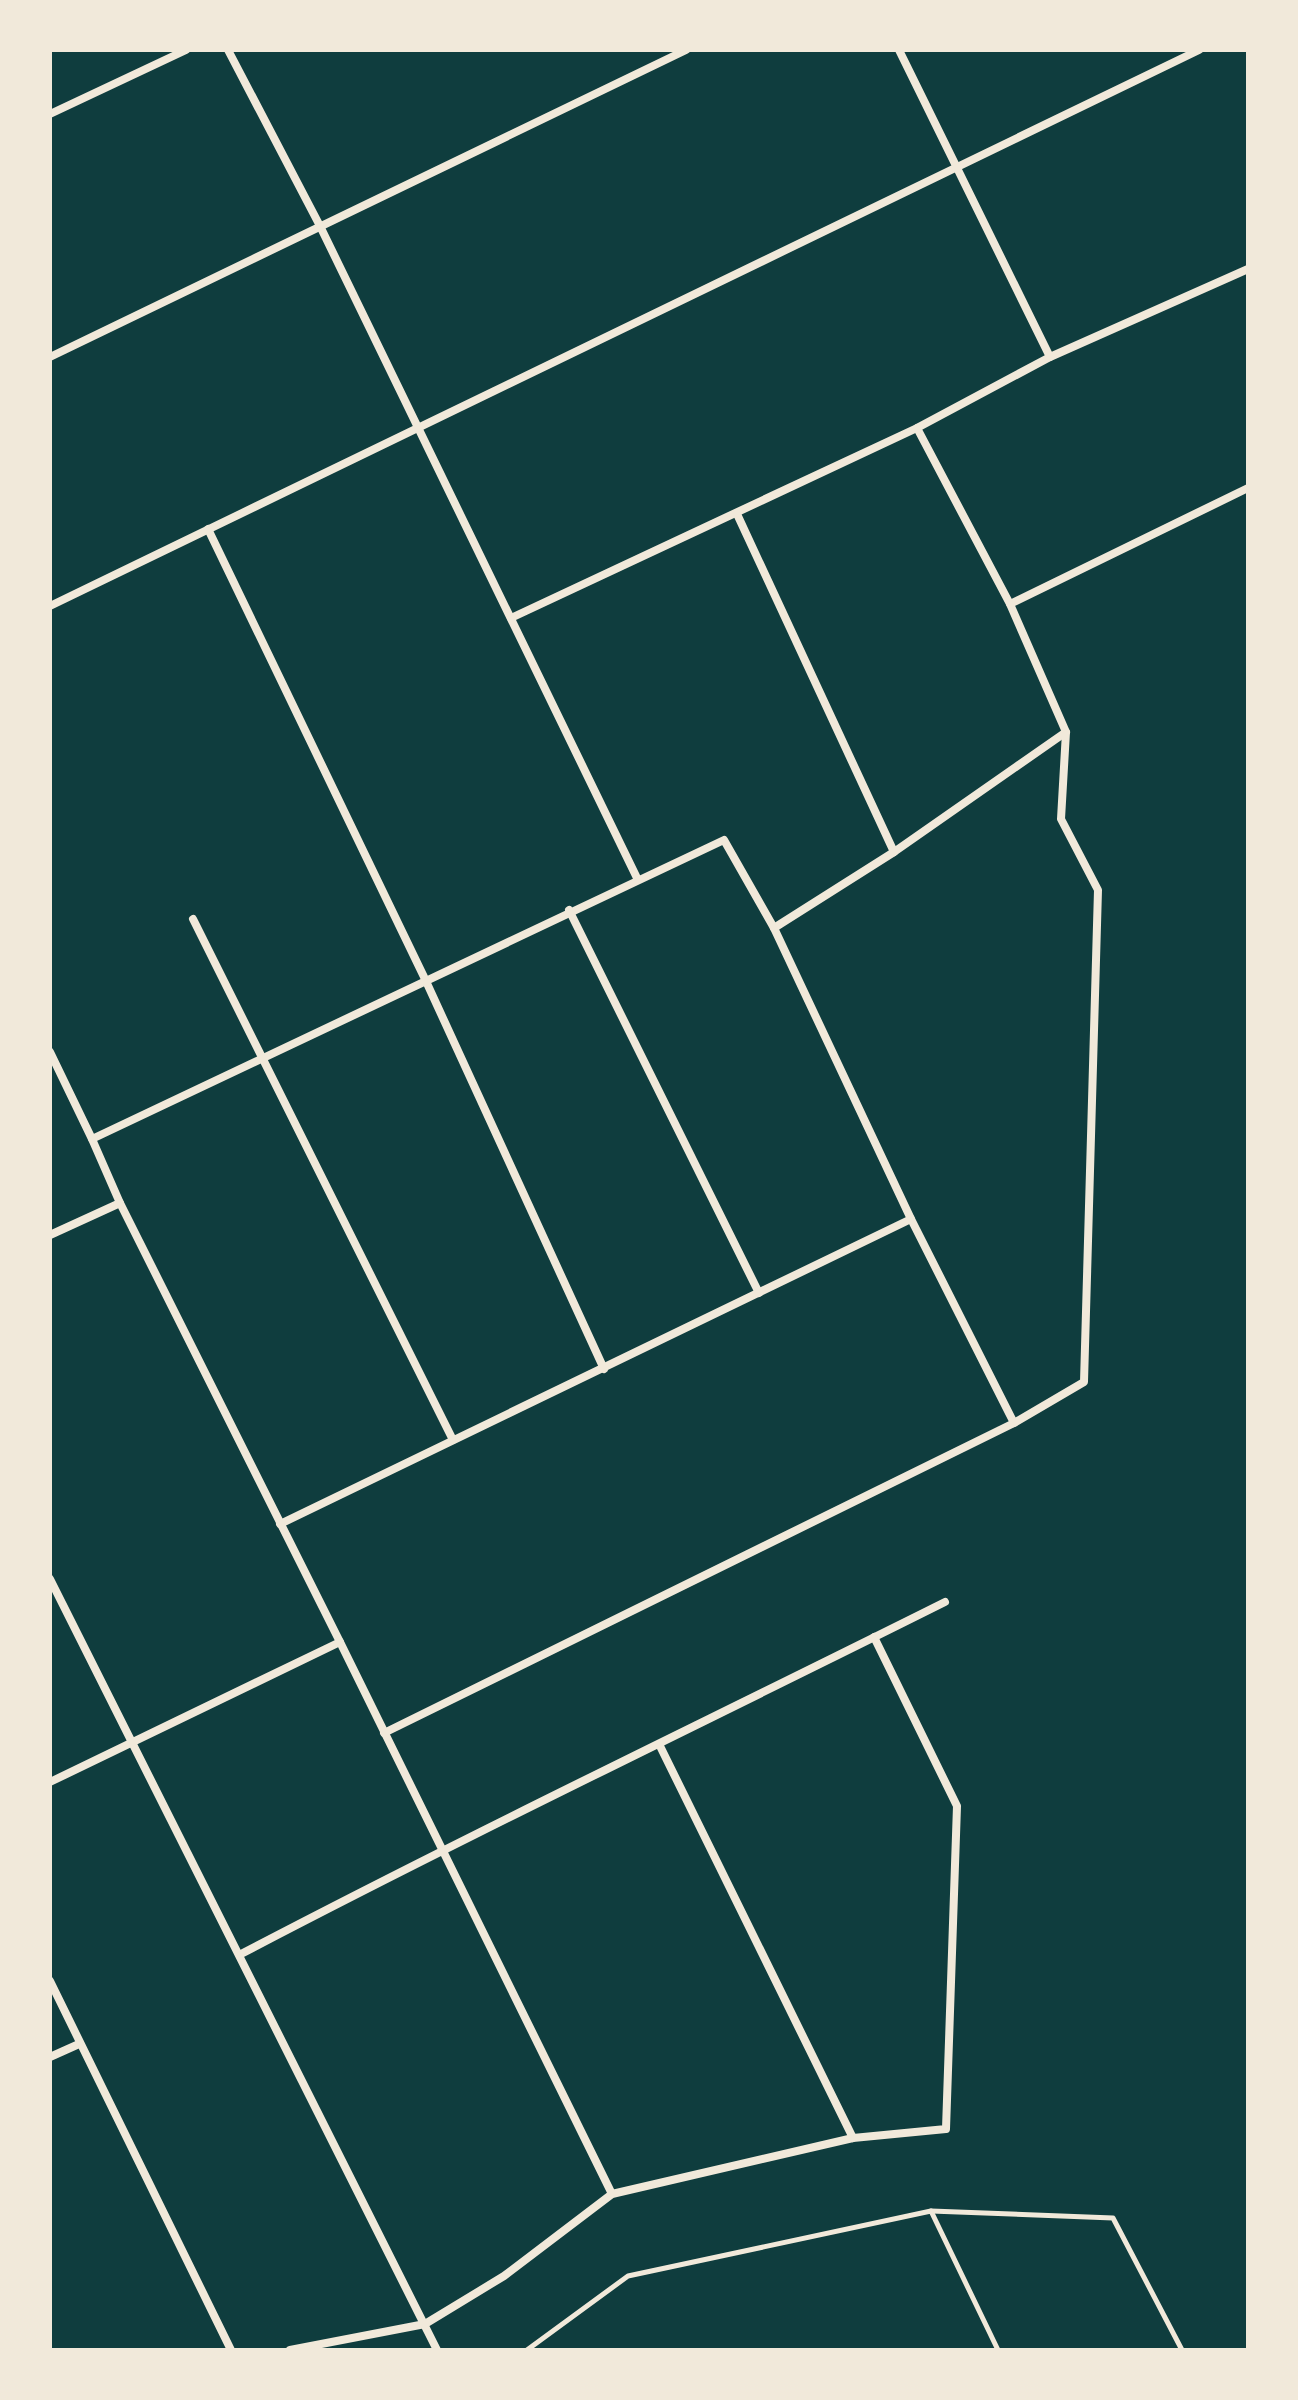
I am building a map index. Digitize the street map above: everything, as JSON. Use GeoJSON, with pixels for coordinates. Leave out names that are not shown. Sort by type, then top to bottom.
{"type":"FeatureCollection","features":[{"type":"Feature","properties":{"kind":"street"},"geometry":{"type":"LineString","coordinates":[[50,114],[186,50]]}},
{"type":"Feature","properties":{"kind":"street"},"geometry":{"type":"LineString","coordinates":[[228,50],[320,226],[637,878]]}},
{"type":"Feature","properties":{"kind":"street"},"geometry":{"type":"LineString","coordinates":[[50,357],[686,50]]}},
{"type":"Feature","properties":{"kind":"street"},"geometry":{"type":"LineString","coordinates":[[899,50],[1050,357]]}},
{"type":"Feature","properties":{"kind":"street"},"geometry":{"type":"LineString","coordinates":[[50,606],[1199,50]]}},
{"type":"Feature","properties":{"kind":"street"},"geometry":{"type":"LineString","coordinates":[[511,618],[917,428],[1050,357],[1248,269]]}},
{"type":"Feature","properties":{"kind":"street"},"geometry":{"type":"LineString","coordinates":[[384,1733],[1014,1423],[1084,1382],[1098,890],[1061,819],[1066,732],[1010,604],[917,428]]}},
{"type":"Feature","properties":{"kind":"street"},"geometry":{"type":"LineString","coordinates":[[1010,604],[1248,488]]}},
{"type":"Feature","properties":{"kind":"street"},"geometry":{"type":"LineString","coordinates":[[737,514],[894,852]]}},
{"type":"Feature","properties":{"kind":"street"},"geometry":{"type":"LineString","coordinates":[[208,529],[425,979],[604,1369]]}},
{"type":"Feature","properties":{"kind":"street"},"geometry":{"type":"LineString","coordinates":[[774,928],[894,852],[1066,732]]}},
{"type":"Feature","properties":{"kind":"street"},"geometry":{"type":"LineString","coordinates":[[92,1139],[263,1060],[569,910],[724,840],[774,928],[911,1219],[1014,1423]]}},
{"type":"Feature","properties":{"kind":"street"},"geometry":{"type":"LineString","coordinates":[[569,910],[759,1293]]}},
{"type":"Feature","properties":{"kind":"street"},"geometry":{"type":"LineString","coordinates":[[193,919],[453,1440]]}},
{"type":"Feature","properties":{"kind":"street"},"geometry":{"type":"LineString","coordinates":[[50,1052],[120,1203],[444,1848],[612,2194]]}},
{"type":"Feature","properties":{"kind":"street"},"geometry":{"type":"LineString","coordinates":[[50,1235],[120,1203]]}},
{"type":"Feature","properties":{"kind":"street"},"geometry":{"type":"LineString","coordinates":[[280,1524],[911,1219]]}},
{"type":"Feature","properties":{"kind":"street"},"geometry":{"type":"LineString","coordinates":[[50,1579],[130,1743],[241,1954],[437,2350]]}},
{"type":"Feature","properties":{"kind":"street"},"geometry":{"type":"LineString","coordinates":[[241,1954],[444,1848],[660,1746],[945,1602]]}},
{"type":"Feature","properties":{"kind":"street"},"geometry":{"type":"LineString","coordinates":[[290,2350],[425,2324],[504,2276],[612,2194],[853,2138],[946,2129],[957,1806],[874,1637]]}},
{"type":"Feature","properties":{"kind":"street"},"geometry":{"type":"LineString","coordinates":[[50,1782],[340,1642]]}},
{"type":"Feature","properties":{"kind":"street"},"geometry":{"type":"LineString","coordinates":[[660,1746],[853,2138]]}},
{"type":"Feature","properties":{"kind":"street"},"geometry":{"type":"LineString","coordinates":[[50,1981],[231,2350]]}},
{"type":"Feature","properties":{"kind":"street"},"geometry":{"type":"LineString","coordinates":[[50,2057],[79,2044]]}},
{"type":"Feature","properties":{"kind":"path"},"geometry":{"type":"LineString","coordinates":[[527,2350],[628,2276],[931,2211],[1113,2218],[1182,2350]]}},
{"type":"Feature","properties":{"kind":"path"},"geometry":{"type":"LineString","coordinates":[[931,2211],[998,2350]]}}]}
